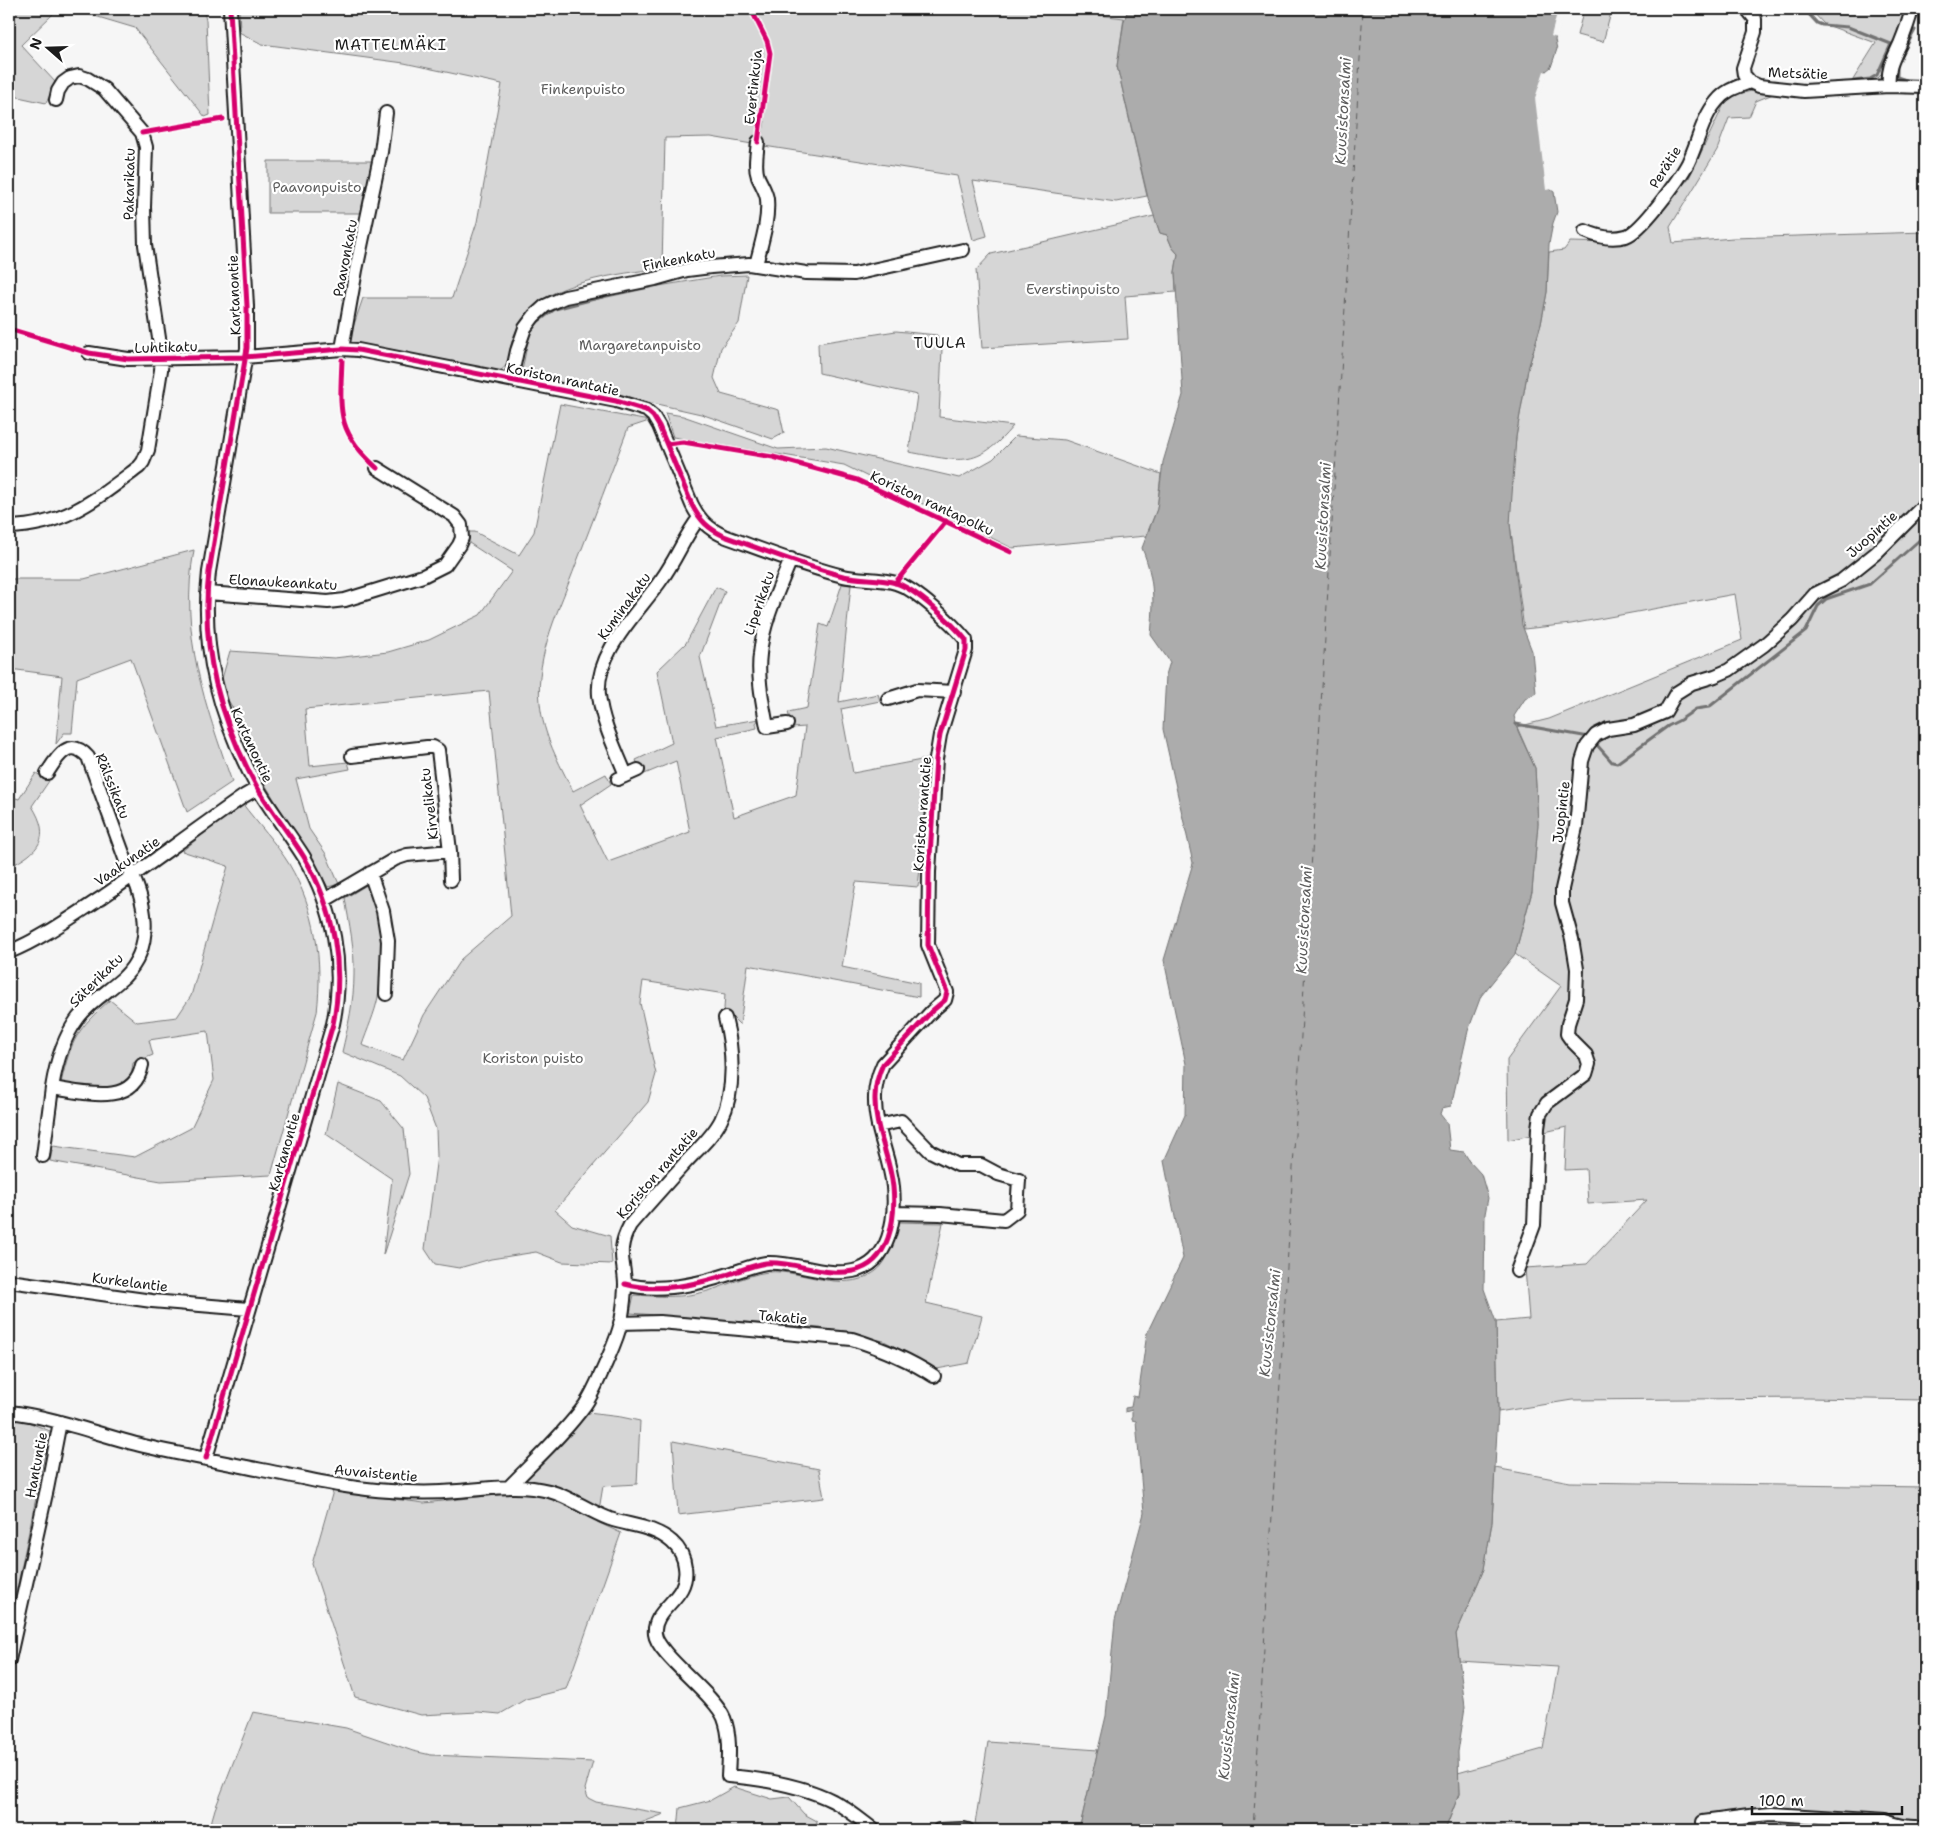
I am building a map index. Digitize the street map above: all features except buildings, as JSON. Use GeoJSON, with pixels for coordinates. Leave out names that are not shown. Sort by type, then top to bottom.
{"type":"FeatureCollection","features":[{"type":"Feature","properties":{"kind":"street","name":"Kartanontie"},"geometry":{"type":"LineString","coordinates":[[206,1458],[248,1309],[292,1167],[338,1002],[337,953],[325,900],[316,878],[303,856],[258,788],[233,736],[219,698],[206,635],[206,593],[245,357],[248,321],[230,9]]}},
{"type":"Feature","properties":{"kind":"street","name":"Metsätie"},"geometry":{"type":"LineString","coordinates":[[1747,9],[1755,19],[1755,32],[1743,68],[1744,75],[1750,82],[1758,86],[1804,91],[1889,86],[1925,87]]}},
{"type":"Feature","properties":{"kind":"street"},"geometry":{"type":"LineString","coordinates":[[1889,86],[1887,75],[1891,61],[1900,44],[1912,9]]}},
{"type":"Feature","properties":{"kind":"street","name":"Pakarikatu"},"geometry":{"type":"LineString","coordinates":[[9,527],[41,523],[79,510],[139,467],[148,450],[162,358],[145,245],[146,147],[142,133],[104,89],[88,79],[79,76],[70,78],[62,83],[56,100]]}},
{"type":"Feature","properties":{"kind":"street","name":"Perätie"},"geometry":{"type":"LineString","coordinates":[[1585,230],[1611,238],[1628,235],[1645,220],[1679,178],[1709,113],[1717,101],[1730,89],[1750,82]]}},
{"type":"Feature","properties":{"kind":"street","name":"Paavonkatu"},"geometry":{"type":"LineString","coordinates":[[342,349],[356,270],[381,152],[386,113]]}},
{"type":"Feature","properties":{"kind":"street"},"geometry":{"type":"LineString","coordinates":[[756,265],[765,226],[767,206],[767,196],[757,175],[756,168],[758,142]]}},
{"type":"Feature","properties":{"kind":"street","name":"Finkenkatu"},"geometry":{"type":"LineString","coordinates":[[511,379],[517,351],[525,328],[534,316],[553,301],[578,294],[655,279],[686,270],[756,265],[806,274],[854,274],[962,250]]}},
{"type":"Feature","properties":{"kind":"street","name":"Koriston rantatie"},"geometry":{"type":"LineString","coordinates":[[245,357],[342,349],[374,352],[592,395],[646,410],[653,416],[659,426],[699,518],[708,528],[724,536],[849,577],[896,583],[935,610],[966,640],[966,650],[940,735],[936,759],[928,891],[928,945],[948,992],[945,1000],[932,1011],[883,1064],[878,1075],[875,1099],[878,1126],[893,1185],[893,1213],[885,1244],[880,1255],[872,1264],[853,1271],[840,1272],[766,1263],[692,1285],[669,1287],[625,1284],[622,1247],[625,1234],[630,1225],[710,1135],[720,1121],[724,1111],[730,1084],[731,1067],[725,1018]]}},
{"type":"Feature","properties":{"kind":"street","name":"Luhtikatu"},"geometry":{"type":"LineString","coordinates":[[89,353],[128,359],[245,357]]}},
{"type":"Feature","properties":{"kind":"street","name":"Elonaukeankatu"},"geometry":{"type":"LineString","coordinates":[[206,593],[335,602],[423,576],[445,565],[459,545],[462,531],[454,516],[378,468]]}},
{"type":"Feature","properties":{"kind":"street","name":"Juopintie"},"geometry":{"type":"LineString","coordinates":[[1517,1271],[1534,1225],[1540,1114],[1555,1095],[1586,1074],[1589,1064],[1586,1055],[1567,1034],[1568,1024],[1576,999],[1577,969],[1572,939],[1562,903],[1562,889],[1576,827],[1582,761],[1587,746],[1596,735],[1608,729],[1634,725],[1664,712],[1676,693],[1692,684],[1729,670],[1764,645],[1792,620],[1815,594],[1841,581],[1876,553],[1925,504]]}},
{"type":"Feature","properties":{"kind":"street","name":"Kuminakatu"},"geometry":{"type":"LineString","coordinates":[[638,770],[622,777],[599,695],[601,670],[614,644],[662,580],[699,518]]}},
{"type":"Feature","properties":{"kind":"street","name":"Liperikatu"},"geometry":{"type":"LineString","coordinates":[[787,724],[767,728],[759,656],[769,615],[791,559]]}},
{"type":"Feature","properties":{"kind":"street"},"geometry":{"type":"LineString","coordinates":[[888,699],[917,690],[954,692]]}},
{"type":"Feature","properties":{"kind":"street","name":"Kirvelikatu"},"geometry":{"type":"LineString","coordinates":[[352,756],[427,747],[433,747],[438,750],[452,880]]}},
{"type":"Feature","properties":{"kind":"street","name":"Rälssikatu"},"geometry":{"type":"LineString","coordinates":[[47,773],[65,750],[71,748],[78,749],[88,757],[133,876]]}},
{"type":"Feature","properties":{"kind":"street","name":"Vaakunatie"},"geometry":{"type":"LineString","coordinates":[[9,952],[52,930],[133,876],[244,796],[258,788]]}},
{"type":"Feature","properties":{"kind":"street","name":"Kirvelikatu"},"geometry":{"type":"LineString","coordinates":[[325,900],[395,859],[407,855],[450,851]]}},
{"type":"Feature","properties":{"kind":"street"},"geometry":{"type":"LineString","coordinates":[[370,873],[383,911],[388,941],[386,994]]}},
{"type":"Feature","properties":{"kind":"street","name":"Säterikatu"},"geometry":{"type":"LineString","coordinates":[[43,1156],[52,1088],[63,1045],[70,1030],[79,1016],[91,1004],[124,977],[134,963],[145,939],[145,922],[141,901],[133,876]]}},
{"type":"Feature","properties":{"kind":"street"},"geometry":{"type":"LineString","coordinates":[[52,1088],[104,1094],[121,1092],[135,1082],[140,1075],[142,1065]]}},
{"type":"Feature","properties":{"kind":"street"},"geometry":{"type":"LineString","coordinates":[[878,1126],[901,1121],[930,1151],[958,1164],[981,1165],[998,1174],[1019,1180],[1017,1210],[1004,1220],[940,1214],[893,1213]]}},
{"type":"Feature","properties":{"kind":"street","name":"Kurkelantie"},"geometry":{"type":"LineString","coordinates":[[9,1281],[152,1301],[248,1309]]}},
{"type":"Feature","properties":{"kind":"street"},"geometry":{"type":"LineString","coordinates":[[510,1486],[573,1421],[586,1404],[613,1347],[620,1323],[625,1284]]}},
{"type":"Feature","properties":{"kind":"street","name":"Takatie"},"geometry":{"type":"LineString","coordinates":[[620,1323],[660,1322],[852,1339],[912,1361],[934,1376]]}},
{"type":"Feature","properties":{"kind":"street","name":"Auvaistentie"},"geometry":{"type":"LineString","coordinates":[[9,1412],[60,1422],[143,1446],[334,1484],[389,1492],[454,1492],[510,1486],[548,1490],[567,1497],[600,1516],[643,1526],[661,1534],[674,1543],[683,1555],[686,1570],[683,1587],[675,1600],[664,1610],[656,1622],[654,1635],[663,1649],[716,1705],[724,1718],[729,1744],[728,1776],[780,1783],[809,1791],[834,1802],[874,1830]]}},
{"type":"Feature","properties":{"kind":"street","name":"Hantuntie"},"geometry":{"type":"LineString","coordinates":[[9,1660],[60,1422]]}},
{"type":"Feature","properties":{"kind":"street"},"geometry":{"type":"LineString","coordinates":[[1703,1822],[1772,1814],[1886,1821],[1916,1828],[1925,1826]]}},
{"type":"Feature","properties":{"kind":"street"},"geometry":{"type":"LineString","coordinates":[[939,1830],[968,1830]]}},
{"type":"Feature","properties":{"kind":"green space"},"geometry":{"type":"Polygon","coordinates":[[[9,9],[203,9],[206,20],[210,115],[205,117],[135,28],[88,14],[54,13],[21,45],[56,83],[46,103],[9,95],[9,9]]]}},
{"type":"Feature","properties":{"kind":"green space","name":"Finkenpuisto"},"geometry":{"type":"Polygon","coordinates":[[[239,9],[1048,9],[1124,18],[1117,66],[1147,196],[1116,202],[973,181],[987,236],[973,240],[957,176],[764,146],[762,137],[765,121],[759,120],[756,137],[752,144],[711,137],[665,138],[662,268],[605,277],[565,288],[548,296],[533,307],[522,320],[513,338],[508,362],[503,369],[499,371],[348,342],[363,298],[452,298],[477,222],[502,84],[404,63],[262,44],[237,31],[240,31],[239,9]]]}},
{"type":"Feature","properties":{"kind":"green space"},"geometry":{"type":"Polygon","coordinates":[[[1584,9],[1612,9],[1603,42],[1577,35],[1584,9]]]}},
{"type":"Feature","properties":{"kind":"green space"},"geometry":{"type":"Polygon","coordinates":[[[1810,9],[1907,9],[1882,74],[1872,81],[1851,83],[1876,43],[1824,24],[1810,9]]]}},
{"type":"Feature","properties":{"kind":"green space"},"geometry":{"type":"Polygon","coordinates":[[[1752,91],[1773,94],[1756,101],[1749,117],[1729,118],[1717,150],[1670,227],[1673,243],[1733,238],[1925,232],[1925,1400],[1808,1398],[1572,1400],[1498,1412],[1496,1322],[1529,1319],[1525,1268],[1587,1264],[1647,1200],[1588,1204],[1586,1169],[1565,1170],[1567,1127],[1508,1140],[1507,1060],[1561,986],[1515,954],[1532,892],[1538,823],[1535,768],[1517,727],[1549,719],[1742,640],[1735,594],[1571,624],[1524,629],[1510,524],[1511,488],[1516,437],[1528,369],[1541,324],[1547,292],[1549,252],[1564,250],[1570,242],[1614,243],[1652,221],[1689,178],[1724,104],[1733,95],[1752,91]]]}},
{"type":"Feature","properties":{"kind":"green space","name":"Paavonpuisto"},"geometry":{"type":"Polygon","coordinates":[[[268,161],[372,161],[362,213],[268,213],[268,161]]]}},
{"type":"Feature","properties":{"kind":"green space","name":"Everstinpuisto"},"geometry":{"type":"Polygon","coordinates":[[[1154,216],[1160,233],[1167,235],[1172,247],[1178,254],[1175,272],[1176,292],[1125,296],[1128,339],[982,348],[976,270],[991,254],[1154,216]]]}},
{"type":"Feature","properties":{"kind":"green space","name":"Margaretanpuisto"},"geometry":{"type":"Polygon","coordinates":[[[747,275],[739,323],[721,348],[714,378],[721,394],[779,410],[784,433],[773,439],[701,414],[528,375],[522,371],[528,340],[533,326],[548,313],[565,306],[659,286],[720,276],[747,275]]]}},
{"type":"Feature","properties":{"kind":"green space"},"geometry":{"type":"Polygon","coordinates":[[[896,331],[937,335],[942,348],[939,417],[1013,426],[988,450],[966,459],[942,458],[909,452],[917,395],[819,373],[818,343],[896,331]]]}},
{"type":"Feature","properties":{"kind":"green space","name":"Koriston puisto"},"geometry":{"type":"Polygon","coordinates":[[[560,404],[649,421],[628,428],[556,614],[545,649],[539,685],[544,726],[552,749],[573,791],[606,774],[611,784],[580,805],[608,862],[690,832],[676,761],[642,775],[636,760],[672,743],[657,671],[686,643],[716,587],[725,591],[700,657],[716,726],[759,719],[756,723],[757,728],[717,737],[734,817],[796,795],[805,727],[792,728],[788,712],[807,708],[820,624],[828,627],[842,584],[851,585],[839,702],[878,694],[880,701],[841,709],[853,773],[932,758],[918,887],[856,882],[842,967],[919,983],[919,997],[748,965],[740,1025],[724,1009],[725,994],[643,981],[640,1003],[656,1074],[648,1102],[555,1210],[572,1225],[610,1236],[612,1264],[562,1262],[536,1252],[491,1259],[459,1268],[435,1264],[425,1249],[437,1156],[436,1129],[424,1098],[400,1076],[342,1052],[354,985],[353,946],[345,898],[370,883],[379,926],[381,968],[378,997],[362,1045],[403,1060],[424,1015],[461,959],[511,916],[489,691],[305,709],[310,766],[348,762],[350,769],[296,779],[309,829],[326,854],[339,884],[328,887],[258,773],[254,751],[246,730],[225,695],[221,682],[230,651],[334,658],[388,652],[429,640],[480,615],[512,571],[469,543],[467,532],[475,532],[519,555],[534,532],[560,404]]]}},
{"type":"Feature","properties":{"kind":"green space"},"geometry":{"type":"Polygon","coordinates":[[[665,413],[683,416],[778,449],[826,447],[959,478],[993,459],[1016,436],[1065,440],[1161,474],[1157,509],[1146,536],[1012,548],[844,465],[673,437],[665,413]]]}},
{"type":"Feature","properties":{"kind":"green space"},"geometry":{"type":"Polygon","coordinates":[[[194,550],[190,581],[192,640],[204,696],[232,782],[187,812],[131,658],[77,678],[72,733],[64,733],[56,744],[62,676],[10,669],[9,678],[9,579],[84,579],[194,550]]]}},
{"type":"Feature","properties":{"kind":"green space"},"geometry":{"type":"Polygon","coordinates":[[[36,773],[49,781],[32,806],[41,827],[39,843],[28,856],[9,867],[9,796],[19,799],[36,773]]]}},
{"type":"Feature","properties":{"kind":"green space"},"geometry":{"type":"Polygon","coordinates":[[[242,803],[284,856],[298,881],[311,917],[318,954],[319,993],[317,1012],[271,1175],[161,1181],[50,1161],[53,1146],[135,1157],[191,1128],[214,1080],[208,1031],[149,1040],[153,1055],[133,1063],[131,1078],[114,1087],[89,1088],[61,1083],[68,1056],[77,1036],[90,1019],[110,1000],[137,1022],[177,1017],[191,996],[228,866],[182,851],[242,803]]]}},
{"type":"Feature","properties":{"kind":"green space"},"geometry":{"type":"Polygon","coordinates":[[[338,1084],[381,1101],[404,1129],[409,1174],[383,1255],[392,1179],[326,1134],[338,1084]]]}},
{"type":"Feature","properties":{"kind":"green space"},"geometry":{"type":"Polygon","coordinates":[[[896,1222],[943,1223],[926,1303],[982,1316],[969,1363],[937,1369],[884,1341],[820,1328],[630,1313],[634,1295],[672,1296],[695,1294],[768,1272],[781,1272],[835,1281],[861,1279],[879,1269],[887,1257],[896,1222]]]}},
{"type":"Feature","properties":{"kind":"green space"},"geometry":{"type":"Polygon","coordinates":[[[588,1413],[640,1421],[637,1484],[603,1486],[597,1522],[621,1533],[566,1689],[526,1699],[500,1714],[478,1712],[421,1715],[355,1697],[312,1564],[333,1491],[424,1503],[514,1493],[588,1413]]]}},
{"type":"Feature","properties":{"kind":"green space"},"geometry":{"type":"Polygon","coordinates":[[[9,1420],[23,1420],[50,1431],[9,1627],[9,1420]]]}},
{"type":"Feature","properties":{"kind":"green space"},"geometry":{"type":"Polygon","coordinates":[[[673,1441],[819,1469],[824,1498],[678,1515],[673,1441]]]}},
{"type":"Feature","properties":{"kind":"green space"},"geometry":{"type":"Polygon","coordinates":[[[1495,1468],[1570,1482],[1925,1487],[1925,1830],[1502,1830],[1501,1825],[1446,1828],[1459,1794],[1458,1773],[1543,1749],[1558,1667],[1459,1661],[1456,1634],[1484,1569],[1492,1522],[1495,1468]]]}},
{"type":"Feature","properties":{"kind":"green space"},"geometry":{"type":"Polygon","coordinates":[[[253,1712],[346,1728],[413,1751],[431,1755],[593,1762],[585,1789],[588,1798],[596,1802],[664,1814],[623,1830],[209,1830],[215,1809],[253,1712]]]}},
{"type":"Feature","properties":{"kind":"green space"},"geometry":{"type":"Polygon","coordinates":[[[988,1742],[1098,1750],[1079,1830],[999,1830],[975,1824],[988,1742]]]}},
{"type":"Feature","properties":{"kind":"green space"},"geometry":{"type":"Polygon","coordinates":[[[734,1787],[772,1799],[789,1797],[804,1814],[817,1821],[816,1830],[678,1830],[680,1808],[711,1800],[734,1787]]]}},
{"type":"Feature","properties":{"kind":"water","name":"Kuusistonsalmi"},"geometry":{"type":"Polygon","coordinates":[[[1128,9],[1562,9],[1555,40],[1557,49],[1551,67],[1546,71],[1536,98],[1548,188],[1554,192],[1557,212],[1549,244],[1547,292],[1541,324],[1528,369],[1516,437],[1510,524],[1522,625],[1532,651],[1536,693],[1525,699],[1514,716],[1518,731],[1535,768],[1538,824],[1532,891],[1515,954],[1481,996],[1468,1031],[1451,1106],[1442,1108],[1440,1114],[1447,1123],[1450,1150],[1464,1152],[1481,1174],[1488,1198],[1485,1214],[1484,1289],[1496,1322],[1498,1412],[1492,1522],[1484,1569],[1456,1634],[1465,1707],[1458,1752],[1459,1794],[1445,1830],[1079,1830],[1106,1716],[1115,1620],[1144,1513],[1136,1421],[1132,1420],[1132,1410],[1125,1412],[1125,1408],[1131,1407],[1133,1396],[1138,1397],[1147,1333],[1183,1258],[1164,1161],[1185,1115],[1186,1064],[1164,960],[1193,863],[1163,729],[1166,675],[1170,662],[1151,635],[1153,591],[1142,548],[1157,509],[1163,462],[1183,395],[1175,272],[1178,254],[1172,247],[1167,235],[1160,233],[1148,198],[1117,66],[1124,21],[1128,9]]]}},
{"type":"Feature","properties":{"kind":"pier"},"geometry":{"type":"Polygon","coordinates":[[[1558,9],[1564,9],[1557,38],[1551,36],[1558,9]]]}},
{"type":"Feature","properties":{"kind":"pier"},"geometry":{"type":"Polygon","coordinates":[[[1544,71],[1548,72],[1538,98],[1551,189],[1546,190],[1535,98],[1544,71]]]}},
{"type":"Feature","properties":{"kind":"waterway"},"geometry":{"type":"LineString","coordinates":[[1804,9],[1817,23],[1848,27],[1891,44],[1877,75],[1870,79],[1854,81]]}},
{"type":"Feature","properties":{"kind":"waterway"},"geometry":{"type":"LineString","coordinates":[[1916,19],[1919,9]]}},
{"type":"Feature","properties":{"kind":"waterway"},"geometry":{"type":"LineString","coordinates":[[1901,56],[1915,30]]}},
{"type":"Feature","properties":{"kind":"waterway"},"geometry":{"type":"LineString","coordinates":[[1897,66],[1897,77],[1909,81]]}},
{"type":"Feature","properties":{"kind":"waterway"},"geometry":{"type":"LineString","coordinates":[[1918,81],[1925,80]]}},
{"type":"Feature","properties":{"kind":"waterway"},"geometry":{"type":"LineString","coordinates":[[536,323],[555,309],[602,297]]}},
{"type":"Feature","properties":{"kind":"waterway"},"geometry":{"type":"LineString","coordinates":[[1597,745],[1612,762],[1617,763],[1668,726],[1696,709],[1709,707],[1806,631],[1818,606],[1826,599],[1870,584],[1925,535]]}},
{"type":"Feature","properties":{"kind":"waterway"},"geometry":{"type":"LineString","coordinates":[[1516,724],[1589,737]]}},
{"type":"Feature","properties":{"kind":"ferry route"},"geometry":{"type":"LineString","coordinates":[[1253,1830],[1363,9]]}},
{"type":"Feature","properties":{"kind":"cycle path"},"geometry":{"type":"LineString","coordinates":[[206,1458],[333,1024],[338,981],[334,938],[323,896],[304,857],[262,796],[244,761],[223,710],[210,656],[207,601],[209,572],[247,348],[247,306],[230,9]]}},
{"type":"Feature","properties":{"kind":"cycle path","name":"Evertinkuja"},"geometry":{"type":"LineString","coordinates":[[751,9],[767,41],[770,53],[758,142]]}},
{"type":"Feature","properties":{"kind":"cycle path"},"geometry":{"type":"LineString","coordinates":[[142,133],[223,119]]}},
{"type":"Feature","properties":{"kind":"cycle path"},"geometry":{"type":"LineString","coordinates":[[9,329],[89,353],[128,359],[245,357],[342,349],[358,350],[616,401],[646,410],[653,416],[659,426],[692,505],[698,516],[709,527],[724,536],[813,568],[843,576],[896,583],[914,592],[934,608],[966,640],[966,650],[940,735],[936,759],[929,872],[928,945],[947,992],[945,1000],[932,1011],[883,1064],[876,1088],[875,1109],[889,1165],[894,1199],[891,1225],[883,1250],[865,1267],[853,1271],[820,1271],[788,1264],[766,1263],[702,1282],[676,1287],[650,1288],[625,1284]]}},
{"type":"Feature","properties":{"kind":"cycle path"},"geometry":{"type":"LineString","coordinates":[[342,360],[341,407],[343,420],[354,443],[377,468]]}},
{"type":"Feature","properties":{"kind":"cycle path","name":"Koriston rantapolku"},"geometry":{"type":"LineString","coordinates":[[667,444],[683,442],[773,457],[857,480],[1011,552]]}},
{"type":"Feature","properties":{"kind":"cycle path","name":"Koriston rantapolku"},"geometry":{"type":"LineString","coordinates":[[895,583],[946,521]]}},
{"type":"Feature","properties":{"kind":"district","name":"MATTELMÄKI"},"geometry":{"type":"Point","coordinates":[391,45]}},
{"type":"Feature","properties":{"kind":"district","name":"TUULA"},"geometry":{"type":"Point","coordinates":[940,343]}}]}
